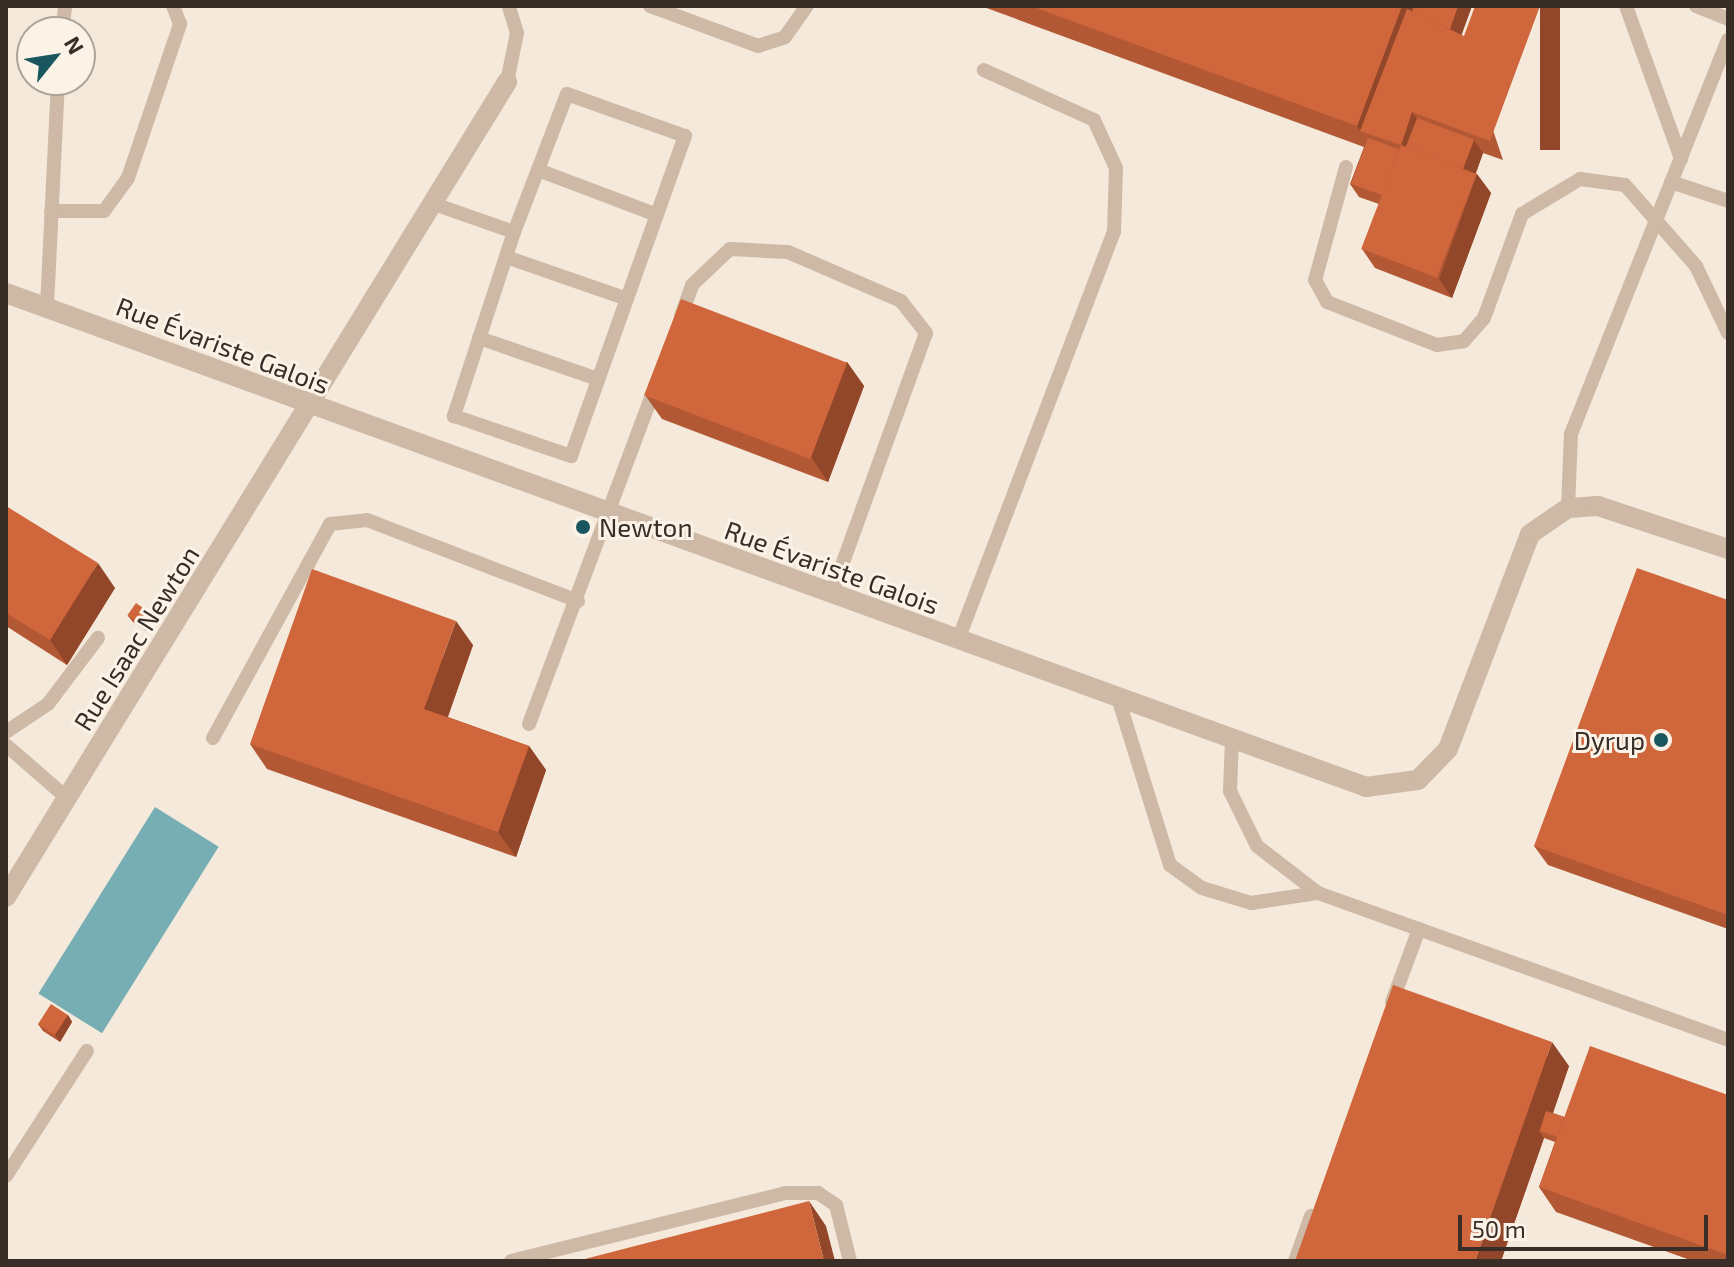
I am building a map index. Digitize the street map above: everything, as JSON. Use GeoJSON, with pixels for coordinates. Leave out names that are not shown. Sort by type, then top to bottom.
{"type":"FeatureCollection","features":[{"type":"Feature","properties":{"kind":"street","name":"Rue Isaac Newton"},"geometry":{"type":"LineString","coordinates":[[6,897],[311,406],[507,82]]}},
{"type":"Feature","properties":{"kind":"street","name":"Rue Évariste Galois"},"geometry":{"type":"LineString","coordinates":[[6,293],[609,515],[1366,787],[1418,780],[1448,749],[1530,534],[1568,508]]}},
{"type":"Feature","properties":{"kind":"street"},"geometry":{"type":"LineString","coordinates":[[1568,508],[1598,506],[1728,549]]}},
{"type":"Feature","properties":{"kind":"lane"},"geometry":{"type":"LineString","coordinates":[[51,211],[104,211],[128,178],[180,24],[173,6]]}},
{"type":"Feature","properties":{"kind":"lane"},"geometry":{"type":"LineString","coordinates":[[650,6],[758,46],[785,37],[807,6]]}},
{"type":"Feature","properties":{"kind":"lane"},"geometry":{"type":"LineString","coordinates":[[1626,6],[1681,159]]}},
{"type":"Feature","properties":{"kind":"lane"},"geometry":{"type":"LineString","coordinates":[[1696,6],[1728,19]]}},
{"type":"Feature","properties":{"kind":"lane"},"geometry":{"type":"LineString","coordinates":[[507,82],[517,33],[512,7]]}},
{"type":"Feature","properties":{"kind":"lane"},"geometry":{"type":"LineString","coordinates":[[1568,508],[1571,434],[1728,40]]}},
{"type":"Feature","properties":{"kind":"lane"},"geometry":{"type":"LineString","coordinates":[[958,640],[1114,232],[1116,168],[1094,120],[984,70]]}},
{"type":"Feature","properties":{"kind":"lane"},"geometry":{"type":"LineString","coordinates":[[567,94],[685,136],[657,215],[571,456],[454,416],[514,232],[567,94]]}},
{"type":"Feature","properties":{"kind":"lane"},"geometry":{"type":"LineString","coordinates":[[47,306],[57,96]]}},
{"type":"Feature","properties":{"kind":"lane"},"geometry":{"type":"LineString","coordinates":[[1346,167],[1315,280],[1327,302],[1437,345],[1464,341],[1484,318],[1522,214],[1580,179],[1625,185],[1696,266],[1728,333]]}},
{"type":"Feature","properties":{"kind":"lane"},"geometry":{"type":"LineString","coordinates":[[538,170],[657,215]]}},
{"type":"Feature","properties":{"kind":"lane"},"geometry":{"type":"LineString","coordinates":[[1671,182],[1728,201]]}},
{"type":"Feature","properties":{"kind":"lane"},"geometry":{"type":"LineString","coordinates":[[434,204],[514,232]]}},
{"type":"Feature","properties":{"kind":"lane"},"geometry":{"type":"LineString","coordinates":[[677,328],[692,285],[730,249],[802,258],[901,301],[926,333],[832,593]]}},
{"type":"Feature","properties":{"kind":"lane"},"geometry":{"type":"LineString","coordinates":[[506,257],[627,299]]}},
{"type":"Feature","properties":{"kind":"lane"},"geometry":{"type":"LineString","coordinates":[[479,338],[598,379]]}},
{"type":"Feature","properties":{"kind":"lane"},"geometry":{"type":"LineString","coordinates":[[529,724],[578,601],[661,371]]}},
{"type":"Feature","properties":{"kind":"lane"},"geometry":{"type":"LineString","coordinates":[[213,738],[330,524],[367,520],[578,601]]}},
{"type":"Feature","properties":{"kind":"lane"},"geometry":{"type":"LineString","coordinates":[[6,732],[48,704],[98,638]]}},
{"type":"Feature","properties":{"kind":"lane"},"geometry":{"type":"LineString","coordinates":[[1118,698],[1170,865],[1202,888],[1251,903],[1318,893]]}},
{"type":"Feature","properties":{"kind":"lane"},"geometry":{"type":"LineString","coordinates":[[1232,739],[1230,791],[1257,846],[1318,893],[1728,1040]]}},
{"type":"Feature","properties":{"kind":"lane"},"geometry":{"type":"LineString","coordinates":[[6,745],[67,798]]}},
{"type":"Feature","properties":{"kind":"lane"},"geometry":{"type":"LineString","coordinates":[[1387,1016],[1419,929]]}},
{"type":"Feature","properties":{"kind":"lane"},"geometry":{"type":"LineString","coordinates":[[6,1176],[87,1051]]}},
{"type":"Feature","properties":{"kind":"lane"},"geometry":{"type":"LineString","coordinates":[[511,1261],[786,1193],[818,1193],[836,1205],[850,1261]]}},
{"type":"Feature","properties":{"kind":"lane"},"geometry":{"type":"LineString","coordinates":[[1295,1261],[1316,1203]]}},
{"type":"Feature","properties":{"kind":"water"},"geometry":{"type":"Polygon","coordinates":[[[155,807],[219,847],[102,1033],[38,994],[155,807]]]}},
{"type":"Feature","properties":{"kind":"building"},"geometry":{"type":"Polygon","coordinates":[[[1031,6],[1402,6],[1357,126],[1031,6]]]}},
{"type":"Feature","properties":{"kind":"building"},"geometry":{"type":"Polygon","coordinates":[[[1414,6],[1458,6],[1450,29],[1412,12],[1414,6]]]}},
{"type":"Feature","properties":{"kind":"building"},"geometry":{"type":"Polygon","coordinates":[[[1475,6],[1540,6],[1490,141],[1412,112],[1401,145],[1360,131],[1407,9],[1464,36],[1475,6]]]}},
{"type":"Feature","properties":{"kind":"building"},"geometry":{"type":"Polygon","coordinates":[[[1417,118],[1474,140],[1463,169],[1406,147],[1417,118]]]}},
{"type":"Feature","properties":{"kind":"building"},"geometry":{"type":"Polygon","coordinates":[[[1368,138],[1399,149],[1382,195],[1351,184],[1368,138]]]}},
{"type":"Feature","properties":{"kind":"building"},"geometry":{"type":"Polygon","coordinates":[[[1401,145],[1477,174],[1437,278],[1361,249],[1401,145]]]}},
{"type":"Feature","properties":{"kind":"building"},"geometry":{"type":"Polygon","coordinates":[[[681,299],[847,363],[810,459],[644,395],[681,299]]]}},
{"type":"Feature","properties":{"kind":"building"},"geometry":{"type":"Polygon","coordinates":[[[6,506],[98,563],[50,640],[6,613],[6,506]]]}},
{"type":"Feature","properties":{"kind":"building","name":"Dyrup"},"geometry":{"type":"Polygon","coordinates":[[[1637,568],[1728,600],[1728,915],[1534,846],[1637,568]]]}},
{"type":"Feature","properties":{"kind":"building"},"geometry":{"type":"Polygon","coordinates":[[[312,569],[456,621],[424,709],[529,746],[498,832],[250,744],[312,569]]]}},
{"type":"Feature","properties":{"kind":"building"},"geometry":{"type":"Polygon","coordinates":[[[136,603],[149,612],[141,624],[127,615],[136,603]]]}},
{"type":"Feature","properties":{"kind":"building"},"geometry":{"type":"Polygon","coordinates":[[[1393,985],[1552,1042],[1475,1261],[1295,1261],[1393,985]]]}},
{"type":"Feature","properties":{"kind":"building"},"geometry":{"type":"Polygon","coordinates":[[[51,1004],[68,1015],[55,1035],[38,1024],[51,1004]]]}},
{"type":"Feature","properties":{"kind":"building"},"geometry":{"type":"Polygon","coordinates":[[[1590,1046],[1728,1095],[1728,1255],[1539,1187],[1590,1046]]]}},
{"type":"Feature","properties":{"kind":"building"},"geometry":{"type":"Polygon","coordinates":[[[1546,1111],[1564,1117],[1558,1137],[1540,1131],[1546,1111]]]}},
{"type":"Feature","properties":{"kind":"building"},"geometry":{"type":"Polygon","coordinates":[[[809,1201],[824,1261],[577,1261],[809,1201]]]}},
{"type":"Feature","properties":{"kind":"place","name":"Newton"},"geometry":{"type":"Point","coordinates":[583,527]}},
{"type":"Feature","properties":{"kind":"place","name":"Dyrup"},"geometry":{"type":"Point","coordinates":[1661,740]}}]}
